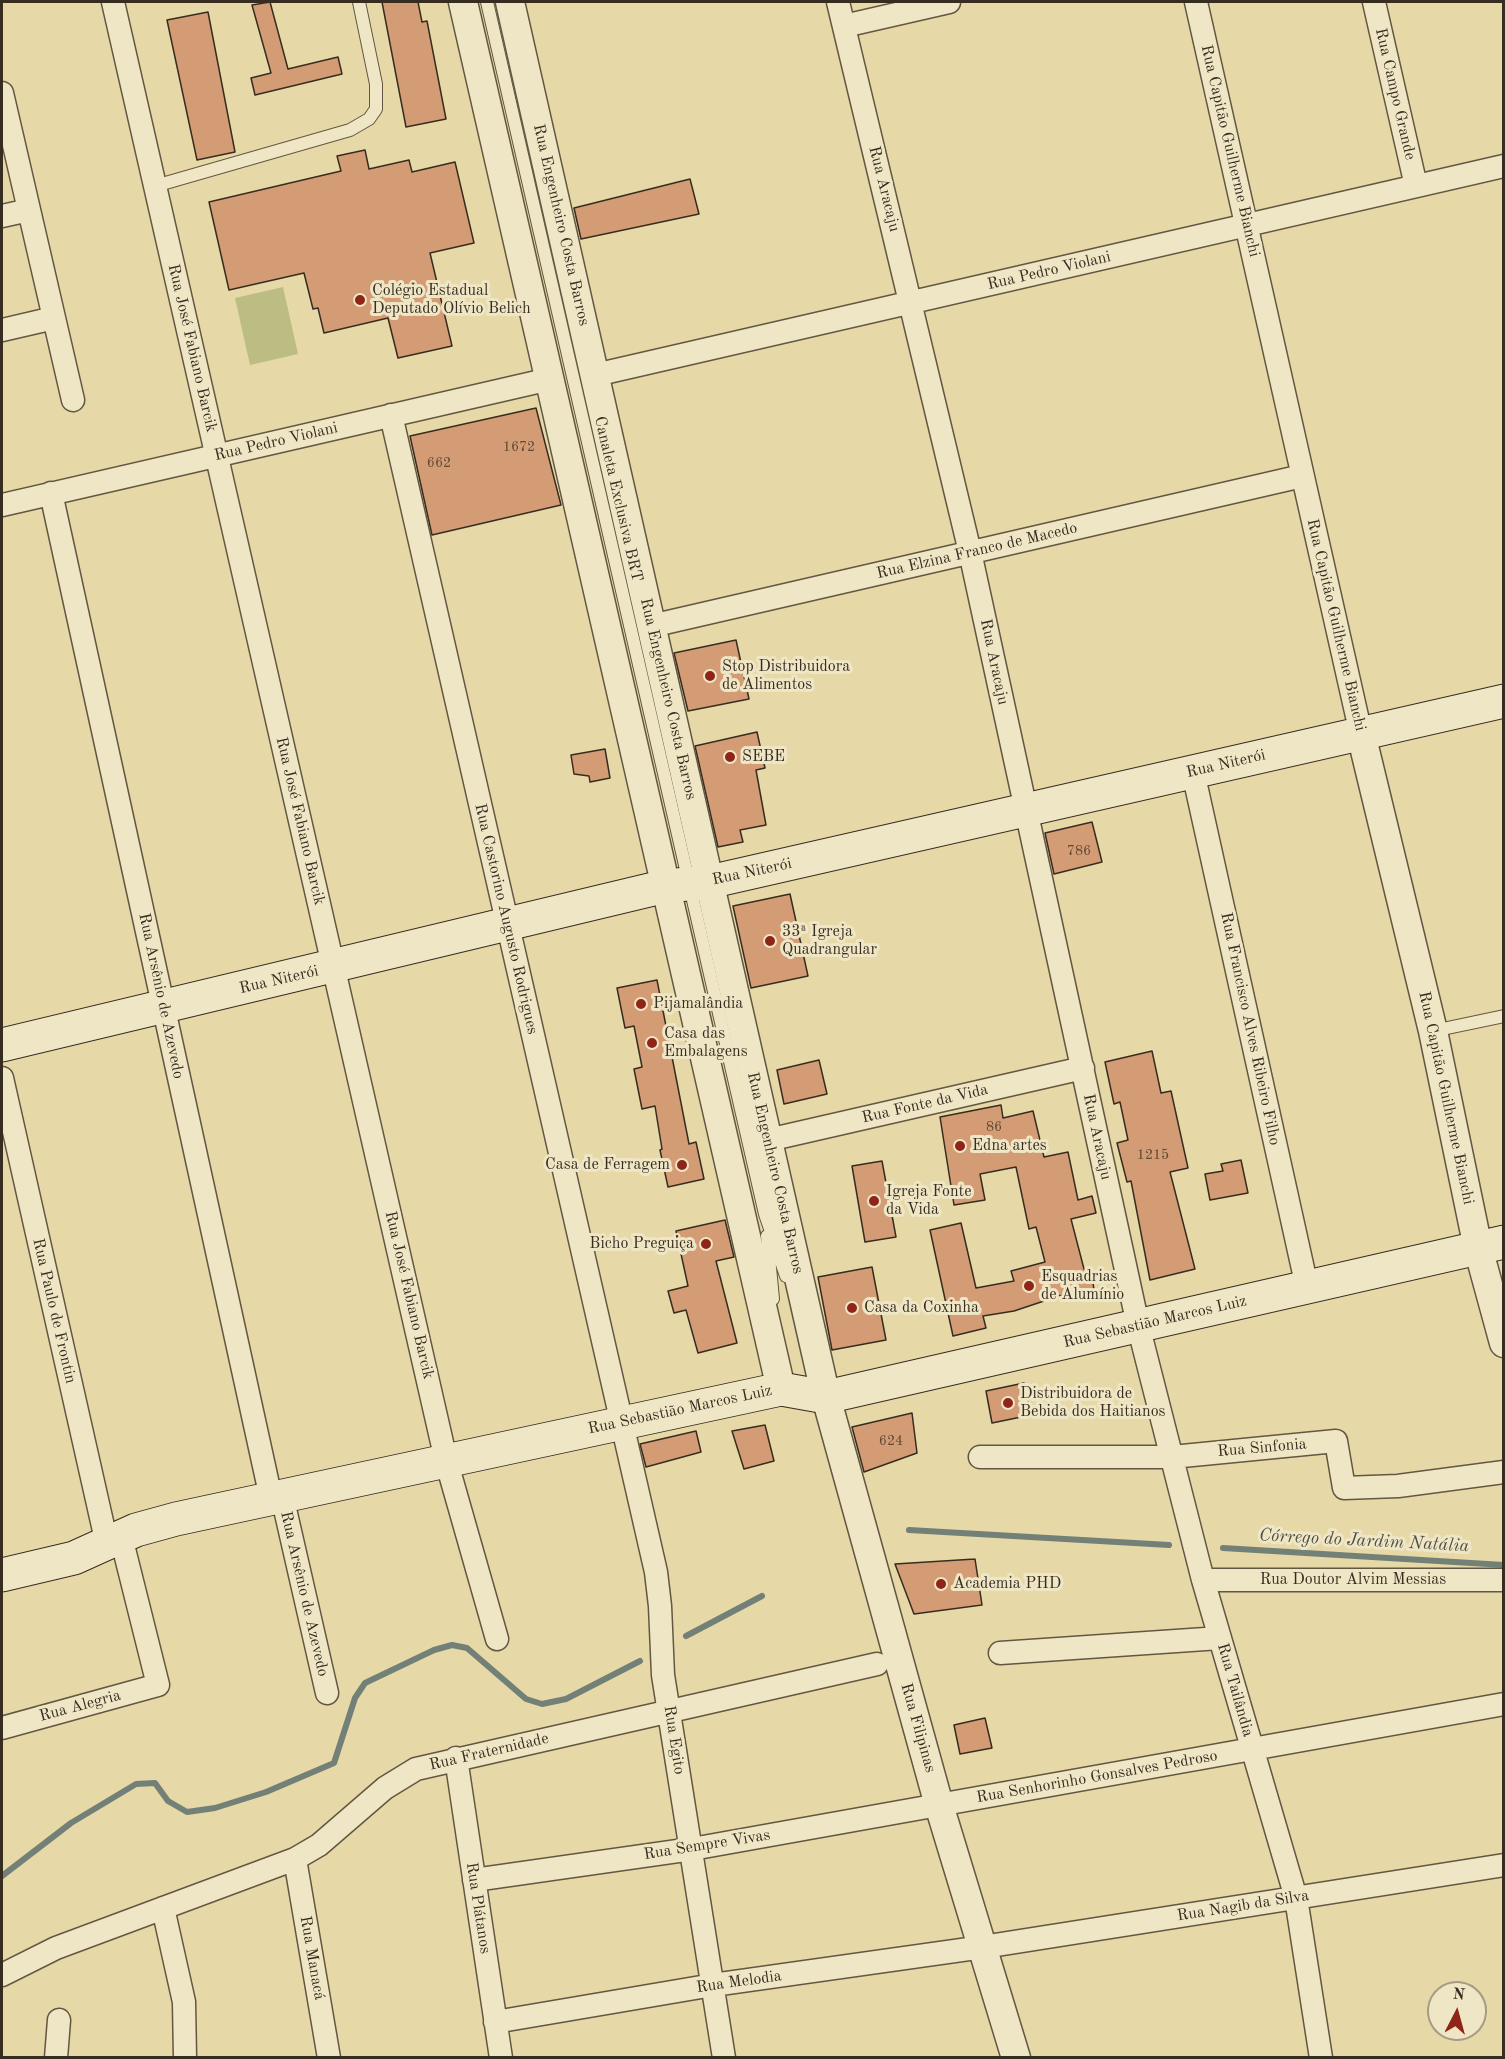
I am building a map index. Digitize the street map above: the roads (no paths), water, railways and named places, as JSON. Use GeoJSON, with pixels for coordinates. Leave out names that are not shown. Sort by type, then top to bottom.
{"type":"FeatureCollection","features":[{"type":"Feature","properties":{"kind":"main road","name":"Rua Niterói"},"geometry":{"type":"LineString","coordinates":[[2,1045],[507,924],[1026,810],[1503,701]]}},
{"type":"Feature","properties":{"kind":"main road","name":"Rua Sebastião Marcos Luiz"},"geometry":{"type":"LineString","coordinates":[[2,1575],[74,1558],[157,1523],[781,1389],[825,1397],[1491,1245]]}},
{"type":"Feature","properties":{"kind":"street","name":"Rua José Fabiano Barcik"},"geometry":{"type":"LineString","coordinates":[[113,2],[446,1460],[497,1639]]}},
{"type":"Feature","properties":{"kind":"street","name":"Rua Engenheiro Costa Barros"},"geometry":{"type":"LineString","coordinates":[[463,2],[550,379],[688,884],[768,1140],[825,1397]]}},
{"type":"Feature","properties":{"kind":"street","name":"Rua Engenheiro Costa Barros"},"geometry":{"type":"LineString","coordinates":[[510,2],[651,626],[688,884],[781,1389]]}},
{"type":"Feature","properties":{"kind":"street","name":"Rua Aracaju"},"geometry":{"type":"LineString","coordinates":[[838,2],[970,552],[1138,1325]]}},
{"type":"Feature","properties":{"kind":"street"},"geometry":{"type":"LineString","coordinates":[[844,26],[949,2]]}},
{"type":"Feature","properties":{"kind":"street","name":"Rua Capitão Guilherme Bianchi"},"geometry":{"type":"LineString","coordinates":[[1197,2],[1361,734],[1433,1031],[1491,1245],[1503,1343]]}},
{"type":"Feature","properties":{"kind":"street","name":"Rua Campo Grande"},"geometry":{"type":"LineString","coordinates":[[1374,2],[1416,186]]}},
{"type":"Feature","properties":{"kind":"street"},"geometry":{"type":"LineString","coordinates":[[2,101],[73,400]]}},
{"type":"Feature","properties":{"kind":"street","name":"Rua Pedro Violani"},"geometry":{"type":"LineString","coordinates":[[595,375],[1503,166]]}},
{"type":"Feature","properties":{"kind":"street"},"geometry":{"type":"LineString","coordinates":[[2,216],[29,210]]}},
{"type":"Feature","properties":{"kind":"street"},"geometry":{"type":"LineString","coordinates":[[2,330],[54,318]]}},
{"type":"Feature","properties":{"kind":"street","name":"Rua Pedro Violani"},"geometry":{"type":"LineString","coordinates":[[2,505],[550,379]]}},
{"type":"Feature","properties":{"kind":"street","name":"Rua Castorino Augusto Rodrigues"},"geometry":{"type":"LineString","coordinates":[[391,416],[621,1423]]}},
{"type":"Feature","properties":{"kind":"street","name":"Rua Elzina Franco de Macedo"},"geometry":{"type":"LineString","coordinates":[[651,626],[1302,476]]}},
{"type":"Feature","properties":{"kind":"street","name":"Rua Arsênio de Azevedo"},"geometry":{"type":"LineString","coordinates":[[51,493],[164,1007],[276,1497],[327,1693]]}},
{"type":"Feature","properties":{"kind":"street","name":"Rua Francisco Alves Ribeiro Filho"},"geometry":{"type":"LineString","coordinates":[[1193,772],[1307,1287]]}},
{"type":"Feature","properties":{"kind":"street","name":"Rua Fonte da Vida"},"geometry":{"type":"LineString","coordinates":[[768,1140],[1083,1068]]}},
{"type":"Feature","properties":{"kind":"street","name":"Rua Paulo de Frontin"},"geometry":{"type":"LineString","coordinates":[[2,1078],[114,1541],[158,1685]]}},
{"type":"Feature","properties":{"kind":"street","name":"Rua Tailândia"},"geometry":{"type":"LineString","coordinates":[[1138,1325],[1203,1580],[1296,1898],[1321,2058]]}},
{"type":"Feature","properties":{"kind":"street","name":"Rua Filipinas"},"geometry":{"type":"LineString","coordinates":[[825,1397],[939,1805],[1016,2058]]}},
{"type":"Feature","properties":{"kind":"street","name":"Rua Egito"},"geometry":{"type":"LineString","coordinates":[[621,1423],[659,1589],[662,1659],[669,1713],[724,2058]]}},
{"type":"Feature","properties":{"kind":"street","name":"Rua Sinfonia"},"geometry":{"type":"LineString","coordinates":[[980,1457],[1172,1457],[1336,1441],[1344,1488],[1398,1486],[1503,1472]]}},
{"type":"Feature","properties":{"kind":"street","name":"Rua Doutor Alvim Messias"},"geometry":{"type":"LineString","coordinates":[[1203,1580],[1503,1580]]}},
{"type":"Feature","properties":{"kind":"street"},"geometry":{"type":"LineString","coordinates":[[1000,1653],[1220,1638]]}},
{"type":"Feature","properties":{"kind":"street","name":"Rua Fraternidade"},"geometry":{"type":"LineString","coordinates":[[2,1975],[56,1948],[295,1860],[319,1845],[400,1777],[416,1769],[456,1758],[669,1713],[877,1664]]}},
{"type":"Feature","properties":{"kind":"street","name":"Rua Alegria"},"geometry":{"type":"LineString","coordinates":[[2,1728],[158,1685]]}},
{"type":"Feature","properties":{"kind":"street","name":"Rua Senhorinho Gonsalves Pedroso"},"geometry":{"type":"LineString","coordinates":[[939,1805],[1503,1704]]}},
{"type":"Feature","properties":{"kind":"street","name":"Rua Plátanos"},"geometry":{"type":"LineString","coordinates":[[456,1758],[501,2058]]}},
{"type":"Feature","properties":{"kind":"street","name":"Rua Sempre Vivas"},"geometry":{"type":"LineString","coordinates":[[474,1880],[692,1849],[939,1805]]}},
{"type":"Feature","properties":{"kind":"street","name":"Rua Manacá"},"geometry":{"type":"LineString","coordinates":[[295,1860],[329,2058]]}},
{"type":"Feature","properties":{"kind":"street","name":"Rua Nagib da Silva"},"geometry":{"type":"LineString","coordinates":[[983,1947],[1503,1865]]}},
{"type":"Feature","properties":{"kind":"street"},"geometry":{"type":"LineString","coordinates":[[163,1908],[184,2002],[185,2058]]}},
{"type":"Feature","properties":{"kind":"street","name":"Rua Melodia"},"geometry":{"type":"LineString","coordinates":[[495,2022],[713,1985],[983,1947]]}},
{"type":"Feature","properties":{"kind":"street"},"geometry":{"type":"LineString","coordinates":[[56,2058],[59,2020]]}},
{"type":"Feature","properties":{"kind":"lane"},"geometry":{"type":"LineString","coordinates":[[155,186],[350,130],[369,119],[376,109],[376,84],[359,2]]}},
{"type":"Feature","properties":{"kind":"lane","name":"Canaleta Exclusiva BRT"},"geometry":{"type":"LineString","coordinates":[[487,2],[765,1214],[825,1397]]}},
{"type":"Feature","properties":{"kind":"lane"},"geometry":{"type":"LineString","coordinates":[[1433,1031],[1503,1016]]}},
{"type":"Feature","properties":{"kind":"lane","name":"Canaleta Exclusiva BRT"},"geometry":{"type":"LineString","coordinates":[[765,1214],[781,1389]]}},
{"type":"Feature","properties":{"kind":"waterway","name":"Córrego do Jardim Natália"},"geometry":{"type":"LineString","coordinates":[[909,1530],[1169,1545]]}},
{"type":"Feature","properties":{"kind":"waterway","name":"Córrego do Jardim Natália"},"geometry":{"type":"LineString","coordinates":[[1223,1548],[1504,1565]]}},
{"type":"Feature","properties":{"kind":"waterway","name":"Córrego do Jardim Natália"},"geometry":{"type":"LineString","coordinates":[[686,1636],[762,1596]]}},
{"type":"Feature","properties":{"kind":"waterway","name":"Córrego do Jardim Natália"},"geometry":{"type":"LineString","coordinates":[[2,1876],[71,1823],[136,1784],[155,1783],[168,1801],[187,1812],[215,1808],[266,1792],[334,1763],[355,1698],[365,1683],[434,1650],[452,1645],[467,1648],[526,1699],[542,1704],[566,1699],[640,1661]]}},
{"type":"Feature","properties":{"kind":"place","name":"Colégio Estadual Deputado Olívio Belich"},"geometry":{"type":"Point","coordinates":[360,300]}},
{"type":"Feature","properties":{"kind":"place","name":"Stop Distribuidora de Alimentos"},"geometry":{"type":"Point","coordinates":[710,676]}},
{"type":"Feature","properties":{"kind":"place","name":"SEBE"},"geometry":{"type":"Point","coordinates":[730,757]}},
{"type":"Feature","properties":{"kind":"place","name":"33ª Igreja Quadrangular"},"geometry":{"type":"Point","coordinates":[770,941]}},
{"type":"Feature","properties":{"kind":"place","name":"Pijamalândia"},"geometry":{"type":"Point","coordinates":[641,1004]}},
{"type":"Feature","properties":{"kind":"place","name":"Casa das Embalagens"},"geometry":{"type":"Point","coordinates":[652,1043]}},
{"type":"Feature","properties":{"kind":"place","name":"Edna artes"},"geometry":{"type":"Point","coordinates":[960,1146]}},
{"type":"Feature","properties":{"kind":"place","name":"Casa de Ferragem"},"geometry":{"type":"Point","coordinates":[682,1165]}},
{"type":"Feature","properties":{"kind":"place","name":"Igreja Fonte da Vida"},"geometry":{"type":"Point","coordinates":[874,1201]}},
{"type":"Feature","properties":{"kind":"place","name":"Bicho Preguiça"},"geometry":{"type":"Point","coordinates":[706,1244]}},
{"type":"Feature","properties":{"kind":"place","name":"Esquadrias de Alumínio"},"geometry":{"type":"Point","coordinates":[1029,1286]}},
{"type":"Feature","properties":{"kind":"place","name":"Casa da Coxinha"},"geometry":{"type":"Point","coordinates":[852,1308]}},
{"type":"Feature","properties":{"kind":"place","name":"Distribuidora de Bebida dos Haitianos"},"geometry":{"type":"Point","coordinates":[1008,1403]}},
{"type":"Feature","properties":{"kind":"place","name":"Academia PHD"},"geometry":{"type":"Point","coordinates":[941,1584]}}]}
